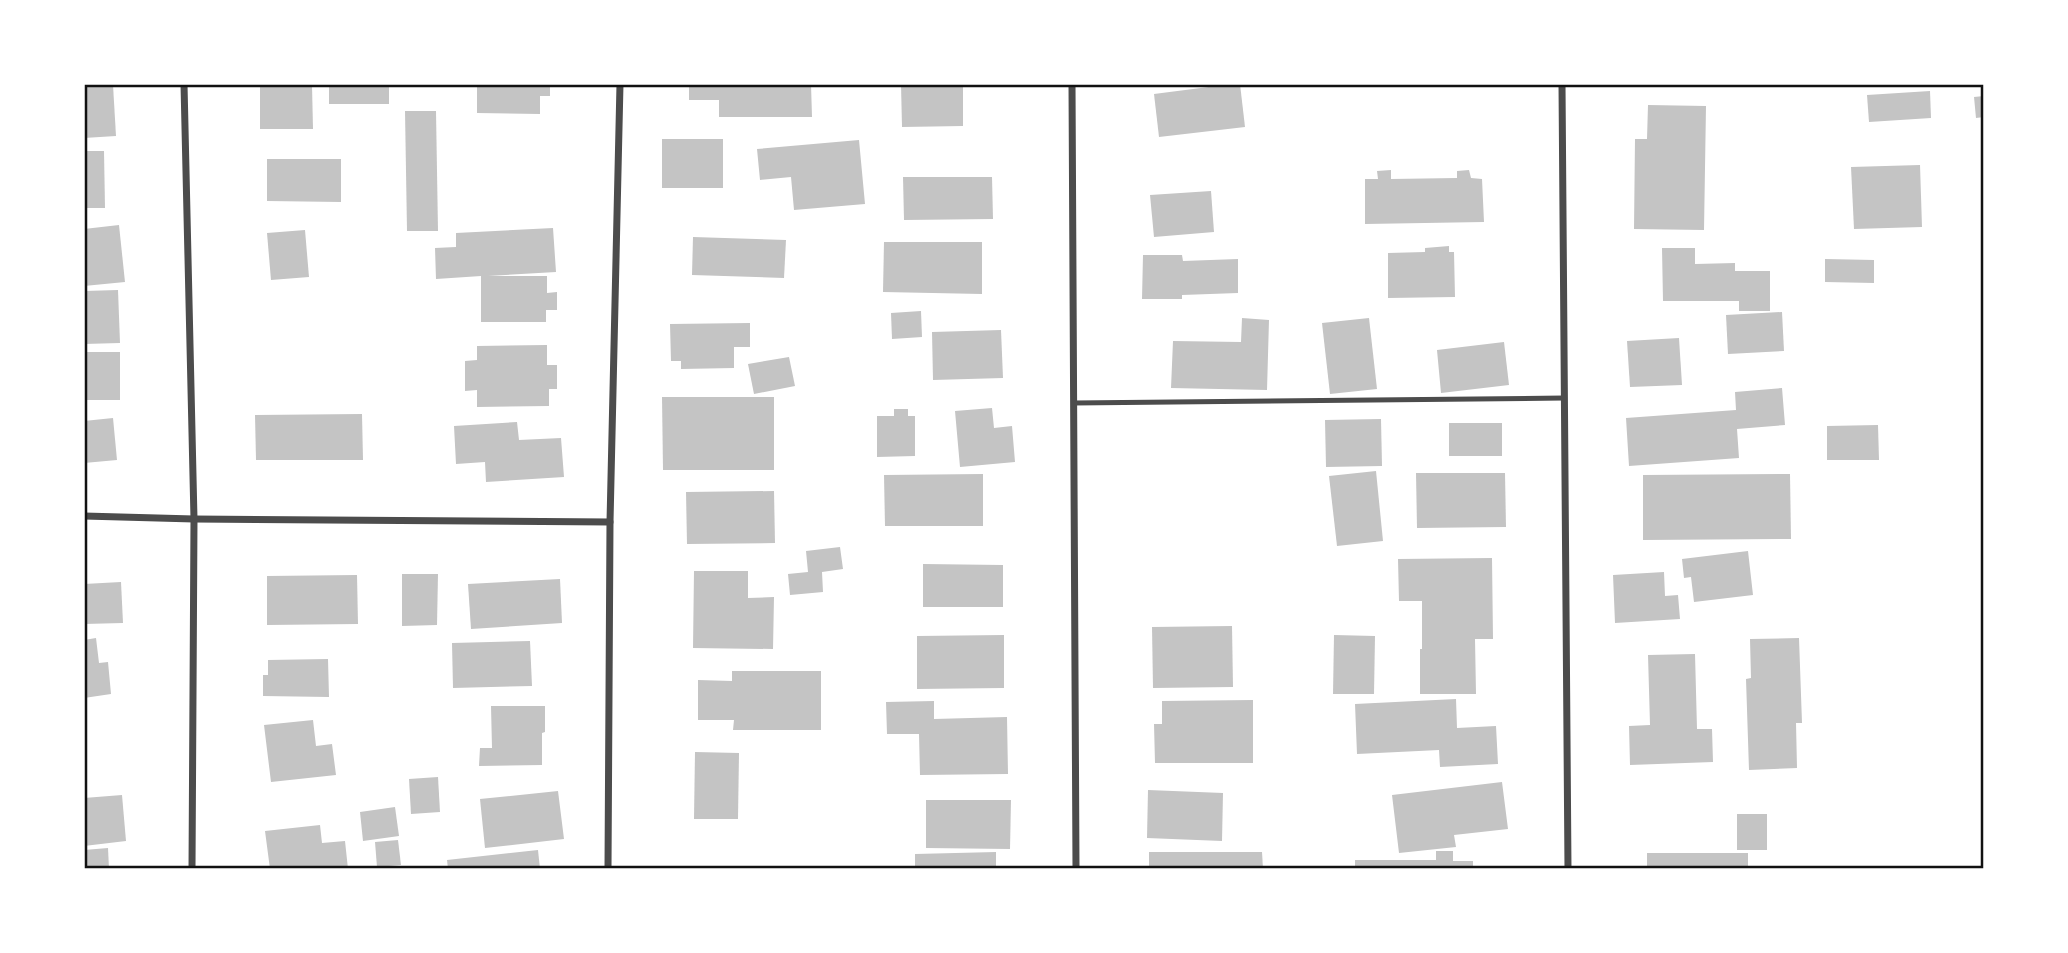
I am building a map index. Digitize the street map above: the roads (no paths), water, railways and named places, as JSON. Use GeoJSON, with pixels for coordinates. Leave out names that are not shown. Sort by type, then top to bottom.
{"type":"FeatureCollection","features":[{"type":"Feature","properties":{"kind":"street"},"geometry":{"type":"LineString","coordinates":[[184,84],[194,519],[192,869]]}},
{"type":"Feature","properties":{"kind":"street"},"geometry":{"type":"LineString","coordinates":[[608,869],[610,522],[620,84]]}},
{"type":"Feature","properties":{"kind":"street"},"geometry":{"type":"LineString","coordinates":[[1072,84],[1076,869]]}},
{"type":"Feature","properties":{"kind":"street"},"geometry":{"type":"LineString","coordinates":[[1562,84],[1568,869]]}},
{"type":"Feature","properties":{"kind":"street"},"geometry":{"type":"LineString","coordinates":[[84,516],[610,522]]}},
{"type":"Feature","properties":{"kind":"lane"},"geometry":{"type":"LineString","coordinates":[[1074,403],[1564,398]]}}]}
